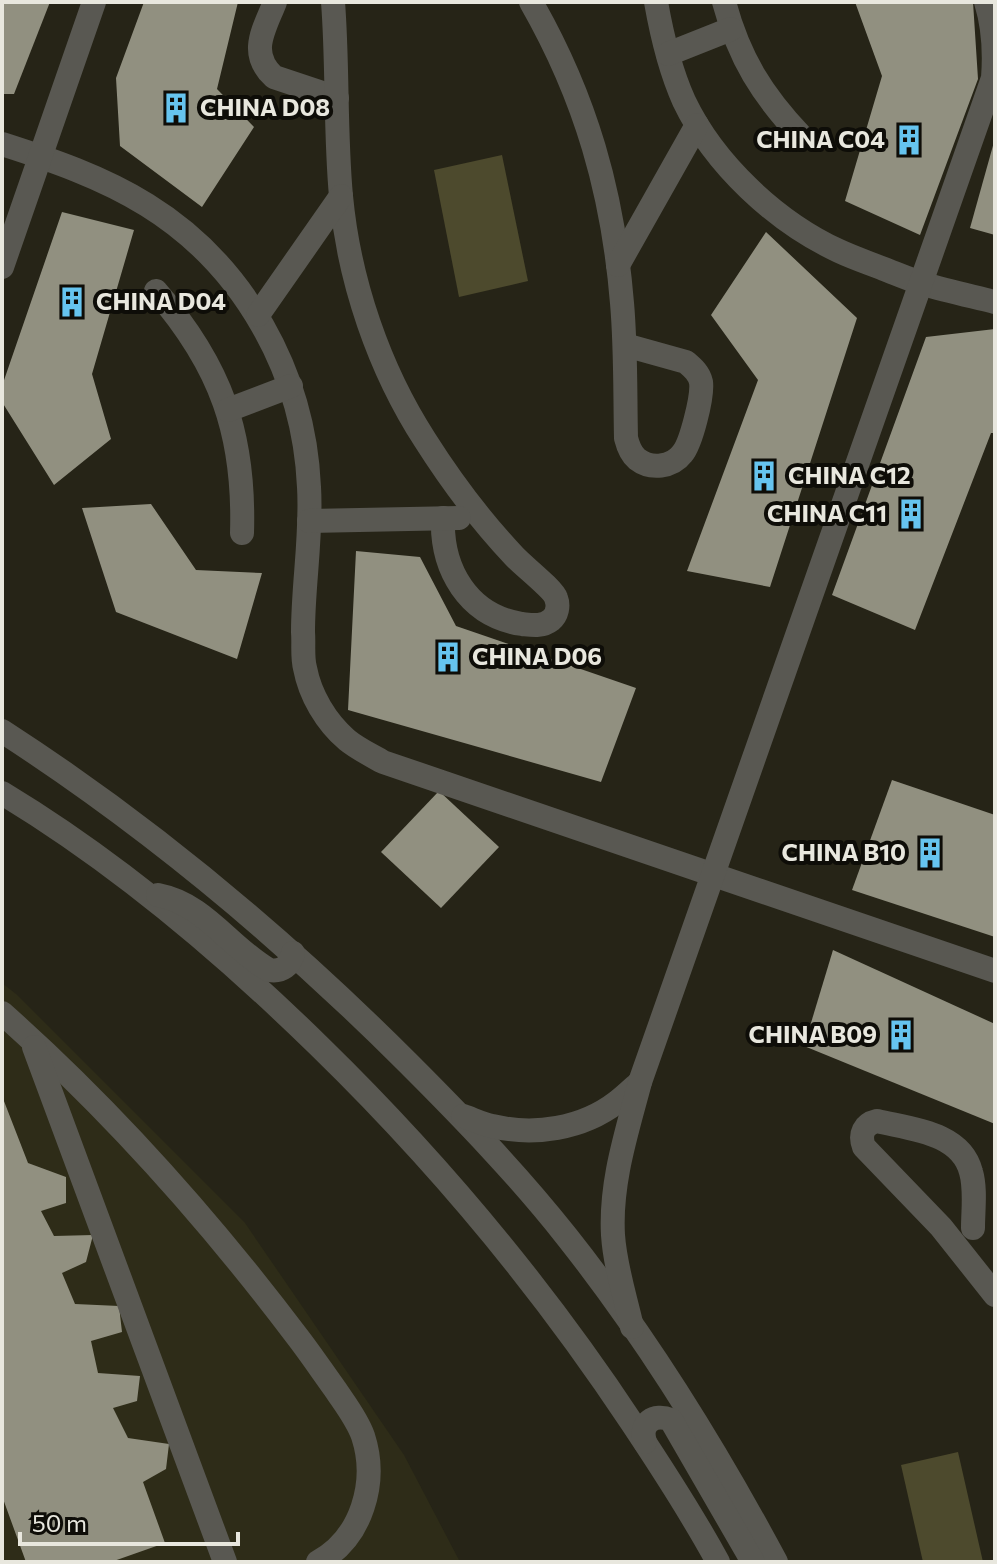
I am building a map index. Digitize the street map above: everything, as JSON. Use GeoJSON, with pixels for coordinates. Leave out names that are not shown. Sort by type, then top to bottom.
{"type":"FeatureCollection","features":[{"type":"Feature","properties":{"kind":"street"},"geometry":{"type":"LineString","coordinates":[[2,267],[94,2]]}},
{"type":"Feature","properties":{"kind":"street"},"geometry":{"type":"LineString","coordinates":[[275,2],[259,45],[259,54],[267,71],[274,77],[337,98]]}},
{"type":"Feature","properties":{"kind":"street"},"geometry":{"type":"LineString","coordinates":[[333,2],[341,196],[358,284],[371,326],[387,368],[423,437],[461,492],[512,554],[553,592],[558,607],[549,622],[533,626],[514,623],[479,606],[465,592],[446,558],[442,538],[443,518]]}},
{"type":"Feature","properties":{"kind":"street"},"geometry":{"type":"LineString","coordinates":[[531,2],[571,79],[589,127],[602,177],[618,265],[629,449],[637,459],[648,465],[672,463],[688,445],[700,395],[699,377],[686,362],[625,345]]}},
{"type":"Feature","properties":{"kind":"street"},"geometry":{"type":"LineString","coordinates":[[656,2],[668,54],[685,102],[697,125],[747,187],[774,211],[838,251],[922,284],[995,302]]}},
{"type":"Feature","properties":{"kind":"street"},"geometry":{"type":"LineString","coordinates":[[724,2],[743,59],[779,113],[802,137]]}},
{"type":"Feature","properties":{"kind":"street"},"geometry":{"type":"LineString","coordinates":[[632,1327],[617,1264],[613,1204],[617,1174],[640,1082],[994,77],[995,49],[986,2]]}},
{"type":"Feature","properties":{"kind":"street"},"geometry":{"type":"LineString","coordinates":[[668,54],[731,29]]}},
{"type":"Feature","properties":{"kind":"street"},"geometry":{"type":"LineString","coordinates":[[618,265],[697,125]]}},
{"type":"Feature","properties":{"kind":"street"},"geometry":{"type":"LineString","coordinates":[[2,144],[78,170],[148,205],[209,254],[236,283],[258,315],[291,386],[306,453],[309,521],[304,665],[319,706],[347,739],[383,762],[995,971]]}},
{"type":"Feature","properties":{"kind":"street"},"geometry":{"type":"LineString","coordinates":[[258,315],[341,196]]}},
{"type":"Feature","properties":{"kind":"street"},"geometry":{"type":"LineString","coordinates":[[156,291],[204,356],[228,410],[242,483],[242,533]]}},
{"type":"Feature","properties":{"kind":"street"},"geometry":{"type":"LineString","coordinates":[[228,410],[291,386]]}},
{"type":"Feature","properties":{"kind":"street"},"geometry":{"type":"LineString","coordinates":[[309,521],[482,518]]}},
{"type":"Feature","properties":{"kind":"street"},"geometry":{"type":"LineString","coordinates":[[2,731],[57,767],[184,861],[293,953],[460,1114],[534,1196],[601,1282],[675,1388],[776,1562]]}},
{"type":"Feature","properties":{"kind":"street"},"geometry":{"type":"LineString","coordinates":[[2,793],[92,851],[148,893],[281,1009],[391,1119],[489,1228],[562,1322],[645,1442],[718,1562]]}},
{"type":"Feature","properties":{"kind":"street"},"geometry":{"type":"LineString","coordinates":[[148,893],[187,904],[269,970],[288,966],[293,953]]}},
{"type":"Feature","properties":{"kind":"street"},"geometry":{"type":"LineString","coordinates":[[2,1013],[120,1128],[212,1230],[306,1348],[363,1434],[369,1462],[368,1490],[360,1516],[345,1540],[328,1557],[318,1562]]}},
{"type":"Feature","properties":{"kind":"street"},"geometry":{"type":"LineString","coordinates":[[31,1039],[225,1562]]}},
{"type":"Feature","properties":{"kind":"street"},"geometry":{"type":"LineString","coordinates":[[460,1114],[490,1126],[523,1131],[555,1129],[587,1119],[616,1103],[640,1082]]}},
{"type":"Feature","properties":{"kind":"street"},"geometry":{"type":"LineString","coordinates":[[941,1227],[984,1229],[971,1171],[958,1148],[933,1135],[877,1121],[865,1127],[861,1140],[864,1147],[941,1227],[995,1295]]}},
{"type":"Feature","properties":{"kind":"street"},"geometry":{"type":"LineString","coordinates":[[645,1442],[644,1427],[649,1420],[656,1417],[671,1420],[753,1562]]}},
{"type":"Feature","properties":{"kind":"shaded area"},"geometry":{"type":"Polygon","coordinates":[[[502,155],[528,281],[459,297],[434,170],[502,155]]]}},
{"type":"Feature","properties":{"kind":"shaded area"},"geometry":{"type":"Polygon","coordinates":[[[2,983],[245,1223],[404,1455],[460,1562],[2,1562],[2,983]]]}},
{"type":"Feature","properties":{"kind":"shaded area"},"geometry":{"type":"Polygon","coordinates":[[[958,1452],[983,1562],[923,1562],[901,1465],[958,1452]]]}},
{"type":"Feature","properties":{"kind":"building"},"geometry":{"type":"Polygon","coordinates":[[[2,2],[50,2],[14,94],[2,94],[2,2]]]}},
{"type":"Feature","properties":{"kind":"building","name":"CHINA D08"},"geometry":{"type":"Polygon","coordinates":[[[144,2],[238,2],[217,89],[254,127],[202,207],[120,146],[116,78],[144,2]]]}},
{"type":"Feature","properties":{"kind":"building","name":"CHINA C04"},"geometry":{"type":"Polygon","coordinates":[[[855,2],[973,2],[978,79],[920,235],[845,201],[882,76],[855,2]]]}},
{"type":"Feature","properties":{"kind":"building"},"geometry":{"type":"Polygon","coordinates":[[[995,142],[995,235],[970,228],[995,142]]]}},
{"type":"Feature","properties":{"kind":"building","name":"CHINA D04"},"geometry":{"type":"Polygon","coordinates":[[[62,212],[134,230],[92,374],[111,439],[54,485],[2,402],[2,386],[62,212]]]}},
{"type":"Feature","properties":{"kind":"building","name":"CHINA C12"},"geometry":{"type":"Polygon","coordinates":[[[766,232],[857,318],[770,587],[687,571],[758,380],[711,315],[766,232]]]}},
{"type":"Feature","properties":{"kind":"building","name":"CHINA C11"},"geometry":{"type":"Polygon","coordinates":[[[995,329],[995,433],[991,433],[915,630],[832,595],[926,337],[995,329]]]}},
{"type":"Feature","properties":{"kind":"building"},"geometry":{"type":"Polygon","coordinates":[[[151,504],[196,570],[262,573],[237,659],[116,612],[82,508],[151,504]]]}},
{"type":"Feature","properties":{"kind":"building","name":"CHINA D06"},"geometry":{"type":"Polygon","coordinates":[[[356,551],[420,557],[456,626],[636,688],[601,782],[348,710],[356,551]]]}},
{"type":"Feature","properties":{"kind":"building","name":"CHINA B10"},"geometry":{"type":"Polygon","coordinates":[[[892,780],[995,815],[995,937],[852,890],[892,780]]]}},
{"type":"Feature","properties":{"kind":"building"},"geometry":{"type":"Polygon","coordinates":[[[439,791],[499,847],[441,908],[381,852],[439,791]]]}},
{"type":"Feature","properties":{"kind":"building","name":"CHINA B09"},"geometry":{"type":"Polygon","coordinates":[[[833,950],[995,1024],[995,1124],[804,1046],[833,950]]]}},
{"type":"Feature","properties":{"kind":"building"},"geometry":{"type":"Polygon","coordinates":[[[2,1096],[28,1163],[66,1177],[66,1203],[41,1211],[54,1236],[93,1235],[86,1262],[62,1273],[75,1304],[119,1306],[122,1332],[91,1341],[98,1373],[140,1376],[137,1401],[113,1408],[128,1438],[169,1444],[166,1469],[143,1482],[165,1543],[111,1562],[26,1562],[2,1496],[2,1096]]]}},
{"type":"Feature","properties":{"kind":"place","name":"CHINA D08"},"geometry":{"type":"Point","coordinates":[176,108]}},
{"type":"Feature","properties":{"kind":"place","name":"CHINA C04"},"geometry":{"type":"Point","coordinates":[909,140]}},
{"type":"Feature","properties":{"kind":"place","name":"CHINA D04"},"geometry":{"type":"Point","coordinates":[72,302]}},
{"type":"Feature","properties":{"kind":"place","name":"CHINA C12"},"geometry":{"type":"Point","coordinates":[764,476]}},
{"type":"Feature","properties":{"kind":"place","name":"CHINA C11"},"geometry":{"type":"Point","coordinates":[911,514]}},
{"type":"Feature","properties":{"kind":"place","name":"CHINA D06"},"geometry":{"type":"Point","coordinates":[448,657]}},
{"type":"Feature","properties":{"kind":"place","name":"CHINA B10"},"geometry":{"type":"Point","coordinates":[930,853]}},
{"type":"Feature","properties":{"kind":"place","name":"CHINA B09"},"geometry":{"type":"Point","coordinates":[901,1035]}}]}
